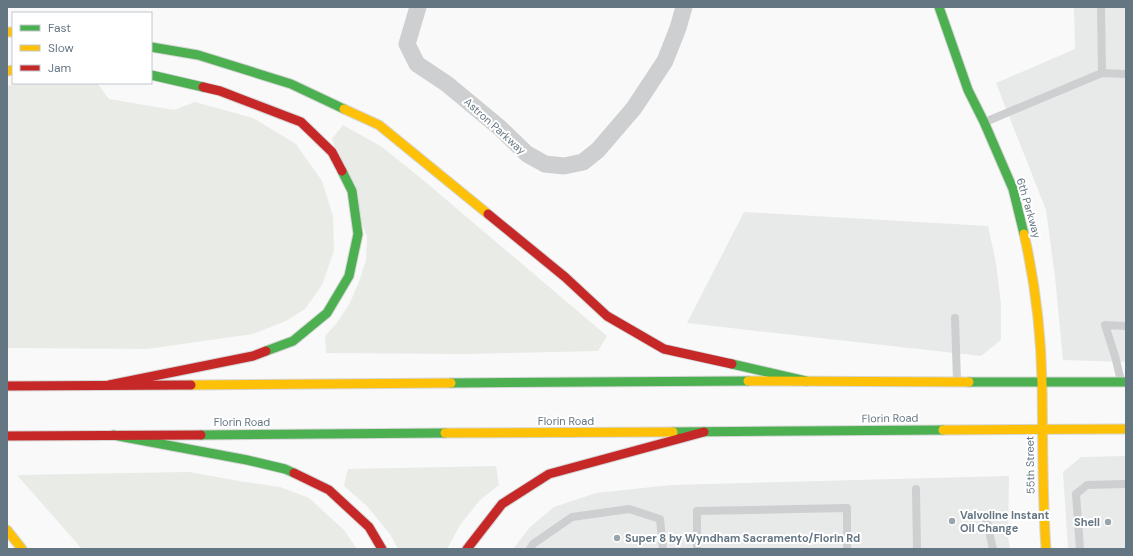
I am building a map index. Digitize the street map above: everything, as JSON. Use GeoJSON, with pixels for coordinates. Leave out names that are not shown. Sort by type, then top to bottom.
{"type":"FeatureCollection","features":[{"type":"Feature","properties":{"kind":"main road","name":"6th Parkway"},"geometry":{"type":"LineString","coordinates":[[939,7],[968,90],[984,122],[1013,190],[1026,244],[1036,300],[1042,381],[1042,428]]}},
{"type":"Feature","properties":{"kind":"main road"},"geometry":{"type":"LineString","coordinates":[[152,47],[198,55],[291,84],[379,125],[565,277],[607,316],[664,349],[806,381]]}},
{"type":"Feature","properties":{"kind":"main road"},"geometry":{"type":"LineString","coordinates":[[109,385],[253,356],[293,341],[327,313],[349,276],[358,234],[352,191],[332,152],[301,122],[220,90],[152,75]]}},
{"type":"Feature","properties":{"kind":"main road"},"geometry":{"type":"LineString","coordinates":[[7,386],[806,381],[1124,382]]}},
{"type":"Feature","properties":{"kind":"main road","name":"Florin Road"},"geometry":{"type":"LineString","coordinates":[[7,436],[704,432],[1042,428],[1126,429]]}},
{"type":"Feature","properties":{"kind":"main road","name":"55th Street"},"geometry":{"type":"LineString","coordinates":[[1042,428],[1043,511],[1046,549]]}},
{"type":"Feature","properties":{"kind":"main road"},"geometry":{"type":"LineString","coordinates":[[467,549],[502,504],[549,474],[704,432]]}},
{"type":"Feature","properties":{"kind":"main road"},"geometry":{"type":"LineString","coordinates":[[114,435],[247,460],[285,469],[329,490],[369,527],[382,549]]}},
{"type":"Feature","properties":{"kind":"main road"},"geometry":{"type":"LineString","coordinates":[[7,530],[22,549]]}},
{"type":"Feature","properties":{"kind":"street","name":"Astron Parkway"},"geometry":{"type":"LineString","coordinates":[[418,7],[406,44],[417,64],[447,84],[500,128],[526,154],[545,164],[564,166],[583,162],[598,150],[634,108],[665,60],[678,28],[684,7]]}},
{"type":"Feature","properties":{"kind":"lane"},"geometry":{"type":"LineString","coordinates":[[1101,7],[1102,73]]}},
{"type":"Feature","properties":{"kind":"lane"},"geometry":{"type":"LineString","coordinates":[[984,122],[1102,73],[1126,74]]}},
{"type":"Feature","properties":{"kind":"lane"},"geometry":{"type":"LineString","coordinates":[[955,318],[957,381]]}},
{"type":"Feature","properties":{"kind":"lane"},"geometry":{"type":"LineString","coordinates":[[1124,382],[1105,325],[1126,326]]}},
{"type":"Feature","properties":{"kind":"lane"},"geometry":{"type":"LineString","coordinates":[[1080,549],[1076,494],[1087,485],[1126,484]]}},
{"type":"Feature","properties":{"kind":"lane"},"geometry":{"type":"LineString","coordinates":[[916,488],[917,549]]}},
{"type":"Feature","properties":{"kind":"lane"},"geometry":{"type":"LineString","coordinates":[[697,549],[697,511],[847,508],[847,549]]}},
{"type":"Feature","properties":{"kind":"lane"},"geometry":{"type":"LineString","coordinates":[[530,549],[533,544],[572,517],[629,509],[660,518],[663,549]]}},
{"type":"Feature","properties":{"kind":"lane"},"geometry":{"type":"LineString","coordinates":[[987,522],[993,549]]}},
{"type":"Feature","properties":{"kind":"shaded area"},"geometry":{"type":"Polygon","coordinates":[[[1074,7],[1126,7],[1126,362],[1063,360],[1055,277],[1046,210],[996,83],[1075,49],[1074,7]]]}},
{"type":"Feature","properties":{"kind":"shaded area"},"geometry":{"type":"Polygon","coordinates":[[[16,84],[98,84],[109,99],[174,110],[195,102],[253,118],[296,144],[322,181],[333,216],[334,251],[322,285],[305,309],[286,321],[253,334],[147,349],[7,348],[7,86],[16,84]]]}},
{"type":"Feature","properties":{"kind":"shaded area"},"geometry":{"type":"Polygon","coordinates":[[[343,125],[382,147],[607,336],[598,351],[468,354],[326,353],[325,336],[336,324],[350,303],[366,260],[367,237],[332,139],[343,125]]]}},
{"type":"Feature","properties":{"kind":"shaded area"},"geometry":{"type":"Polygon","coordinates":[[[744,212],[988,226],[996,263],[1001,305],[1001,340],[981,356],[687,323],[744,212]]]}},
{"type":"Feature","properties":{"kind":"shaded area"},"geometry":{"type":"Polygon","coordinates":[[[1126,456],[1126,549],[1068,549],[1063,472],[1081,457],[1126,456]]]}},
{"type":"Feature","properties":{"kind":"shaded area"},"geometry":{"type":"Polygon","coordinates":[[[496,466],[499,485],[480,500],[460,525],[447,549],[398,549],[390,534],[367,506],[344,486],[348,469],[496,466]]]}},
{"type":"Feature","properties":{"kind":"shaded area"},"geometry":{"type":"Polygon","coordinates":[[[189,472],[280,487],[309,498],[344,530],[357,549],[82,549],[17,475],[189,472]]]}},
{"type":"Feature","properties":{"kind":"shaded area"},"geometry":{"type":"Polygon","coordinates":[[[1009,476],[1008,537],[1010,549],[513,549],[530,527],[554,507],[596,493],[671,485],[1009,476]]]}},
{"type":"Feature","properties":{"kind":"traffic: fast"},"geometry":{"type":"LineString","coordinates":[[939,7],[968,90],[984,122],[1013,189],[1024,234]]}},
{"type":"Feature","properties":{"kind":"traffic: fast"},"geometry":{"type":"LineString","coordinates":[[152,47],[198,55],[291,84],[344,109]]}},
{"type":"Feature","properties":{"kind":"traffic: fast"},"geometry":{"type":"LineString","coordinates":[[152,75],[203,87]]}},
{"type":"Feature","properties":{"kind":"traffic: fast"},"geometry":{"type":"LineString","coordinates":[[266,351],[293,341],[327,313],[349,276],[358,234],[352,191],[342,171]]}},
{"type":"Feature","properties":{"kind":"traffic: fast"},"geometry":{"type":"LineString","coordinates":[[732,364],[806,381]]}},
{"type":"Feature","properties":{"kind":"traffic: fast"},"geometry":{"type":"LineString","coordinates":[[451,383],[748,381]]}},
{"type":"Feature","properties":{"kind":"traffic: fast"},"geometry":{"type":"LineString","coordinates":[[969,382],[1126,382]]}},
{"type":"Feature","properties":{"kind":"traffic: fast"},"geometry":{"type":"LineString","coordinates":[[673,432],[943,430]]}},
{"type":"Feature","properties":{"kind":"traffic: fast"},"geometry":{"type":"LineString","coordinates":[[201,435],[445,433]]}},
{"type":"Feature","properties":{"kind":"traffic: fast"},"geometry":{"type":"LineString","coordinates":[[113,435],[247,460],[285,469],[294,473]]}},
{"type":"Feature","properties":{"kind":"traffic: slow"},"geometry":{"type":"LineString","coordinates":[[7,32],[12,32]]}},
{"type":"Feature","properties":{"kind":"traffic: slow"},"geometry":{"type":"LineString","coordinates":[[7,71],[12,70]]}},
{"type":"Feature","properties":{"kind":"traffic: slow"},"geometry":{"type":"LineString","coordinates":[[344,109],[379,125],[488,214]]}},
{"type":"Feature","properties":{"kind":"traffic: slow"},"geometry":{"type":"LineString","coordinates":[[1024,234],[1037,307],[1040,345],[1046,549]]}},
{"type":"Feature","properties":{"kind":"traffic: slow"},"geometry":{"type":"LineString","coordinates":[[748,381],[969,382]]}},
{"type":"Feature","properties":{"kind":"traffic: slow"},"geometry":{"type":"LineString","coordinates":[[191,385],[451,383]]}},
{"type":"Feature","properties":{"kind":"traffic: slow"},"geometry":{"type":"LineString","coordinates":[[943,430],[1126,429]]}},
{"type":"Feature","properties":{"kind":"traffic: slow"},"geometry":{"type":"LineString","coordinates":[[445,433],[673,432]]}},
{"type":"Feature","properties":{"kind":"traffic: slow"},"geometry":{"type":"LineString","coordinates":[[7,530],[22,549]]}},
{"type":"Feature","properties":{"kind":"traffic: jam"},"geometry":{"type":"LineString","coordinates":[[203,87],[220,91],[301,122],[332,152],[342,171]]}},
{"type":"Feature","properties":{"kind":"traffic: jam"},"geometry":{"type":"LineString","coordinates":[[488,214],[565,277],[607,316],[664,349],[732,364]]}},
{"type":"Feature","properties":{"kind":"traffic: jam"},"geometry":{"type":"LineString","coordinates":[[109,385],[253,356],[266,351]]}},
{"type":"Feature","properties":{"kind":"traffic: jam"},"geometry":{"type":"LineString","coordinates":[[7,386],[191,385]]}},
{"type":"Feature","properties":{"kind":"traffic: jam"},"geometry":{"type":"LineString","coordinates":[[467,549],[502,504],[549,474],[704,432]]}},
{"type":"Feature","properties":{"kind":"traffic: jam"},"geometry":{"type":"LineString","coordinates":[[7,436],[201,435]]}},
{"type":"Feature","properties":{"kind":"traffic: jam"},"geometry":{"type":"LineString","coordinates":[[294,473],[329,490],[369,527],[382,549]]}},
{"type":"Feature","properties":{"kind":"place","name":"Valvoline Instant Oil Change"},"geometry":{"type":"Point","coordinates":[952,521]}},
{"type":"Feature","properties":{"kind":"place","name":"Shell"},"geometry":{"type":"Point","coordinates":[1108,522]}},
{"type":"Feature","properties":{"kind":"place","name":"Super 8 by Wyndham Sacramento/Florin Rd"},"geometry":{"type":"Point","coordinates":[617,538]}}]}
